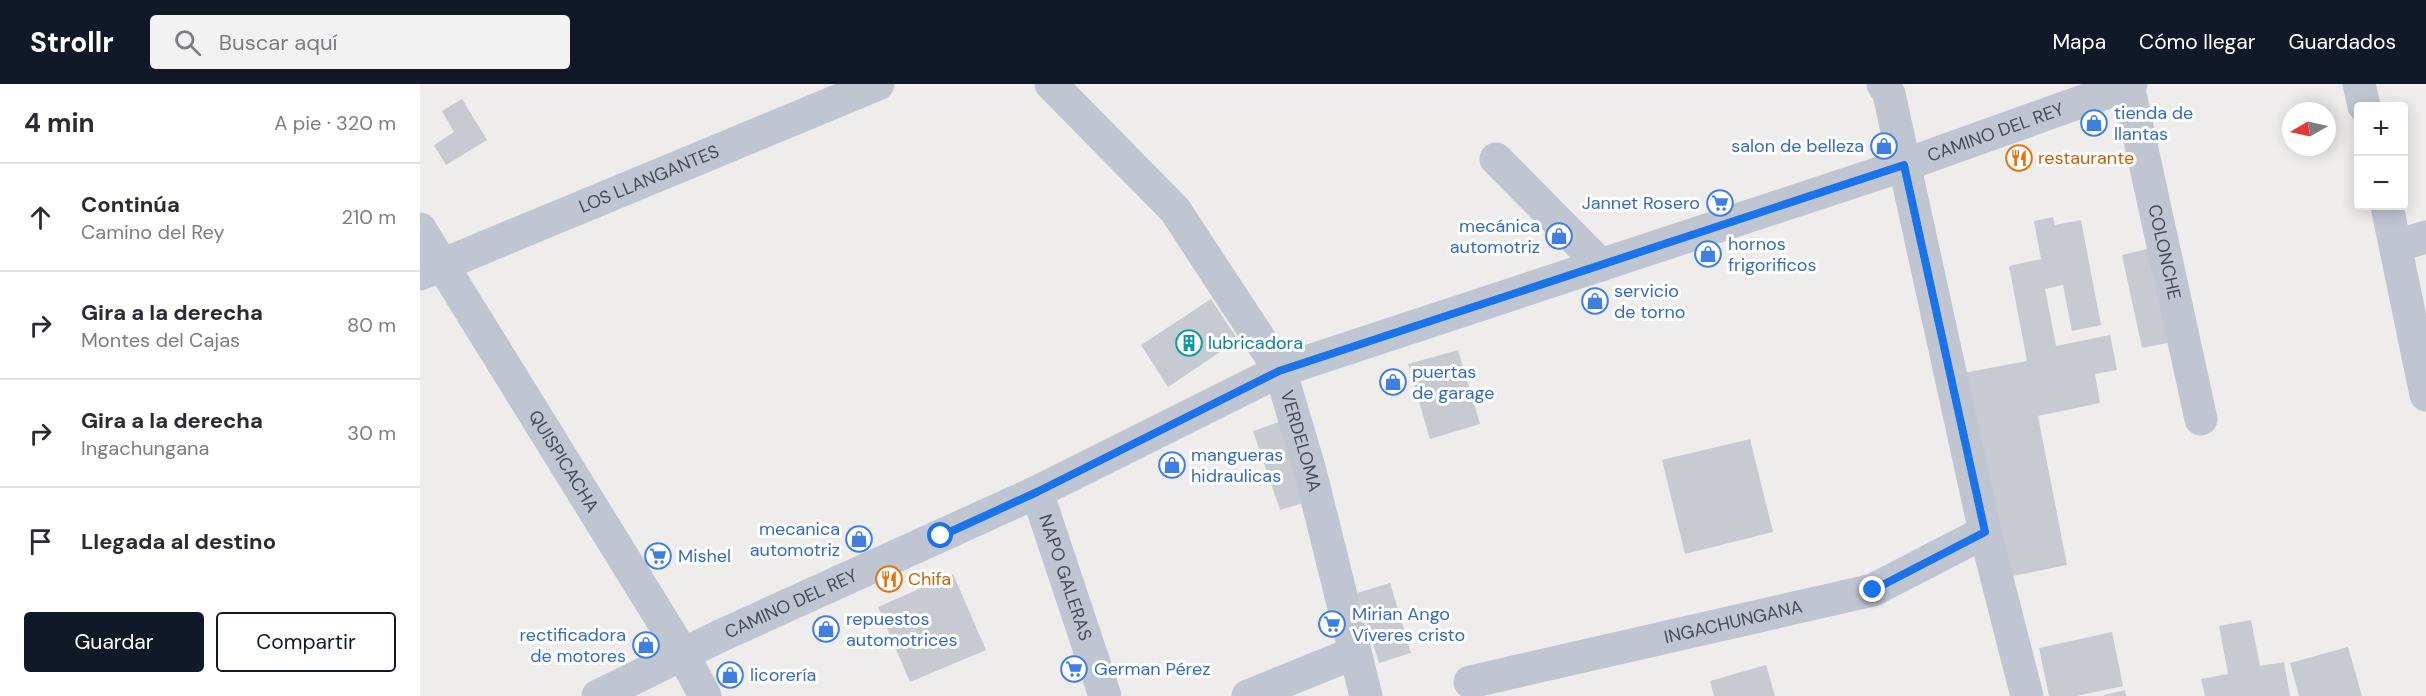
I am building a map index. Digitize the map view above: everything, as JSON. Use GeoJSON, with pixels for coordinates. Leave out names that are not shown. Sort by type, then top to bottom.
{"type":"FeatureCollection","features":[{"type":"Feature","properties":{"kind":"street","name":"LOS LLANGANTES"},"geometry":{"type":"LineString","coordinates":[[430,269],[878,84]]}},
{"type":"Feature","properties":{"kind":"street","name":"VERDELOMA"},"geometry":{"type":"LineString","coordinates":[[1051,84],[1175,210],[1259,335],[1279,371],[1310,471],[1366,696]]}},
{"type":"Feature","properties":{"kind":"street"},"geometry":{"type":"LineString","coordinates":[[1883,84],[1889,94],[1985,532],[2027,696]]}},
{"type":"Feature","properties":{"kind":"street","name":"CAMINO DEL REY"},"geometry":{"type":"LineString","coordinates":[[598,696],[683,654],[1037,492],[1279,371],[1904,165],[2129,84]]}},
{"type":"Feature","properties":{"kind":"street","name":"COLONCHE"},"geometry":{"type":"LineString","coordinates":[[2129,84],[2201,419]]}},
{"type":"Feature","properties":{"kind":"street"},"geometry":{"type":"LineString","coordinates":[[2359,84],[2363,102]]}},
{"type":"Feature","properties":{"kind":"street"},"geometry":{"type":"LineString","coordinates":[[1497,159],[1601,266]]}},
{"type":"Feature","properties":{"kind":"street"},"geometry":{"type":"LineString","coordinates":[[2390,210],[2411,242],[2426,395]]}},
{"type":"Feature","properties":{"kind":"street","name":"QUISPICACHA"},"geometry":{"type":"LineString","coordinates":[[420,229],[430,269],[683,654],[705,696]]}},
{"type":"Feature","properties":{"kind":"street","name":"NAPO GALERAS"},"geometry":{"type":"LineString","coordinates":[[1037,492],[1105,696]]}},
{"type":"Feature","properties":{"kind":"street","name":"INGACHUNGANA"},"geometry":{"type":"LineString","coordinates":[[1470,682],[1873,590],[1985,532]]}},
{"type":"Feature","properties":{"kind":"street"},"geometry":{"type":"LineString","coordinates":[[1248,696],[1354,653]]}},
{"type":"Feature","properties":{"kind":"building"},"geometry":{"type":"Polygon","coordinates":[[[462,99],[487,140],[446,165],[434,145],[454,132],[442,111],[462,99]]]}},
{"type":"Feature","properties":{"kind":"building"},"geometry":{"type":"Polygon","coordinates":[[[2053,217],[2055,225],[2081,220],[2101,325],[2072,331],[2063,285],[2045,289],[2056,346],[2110,335],[2117,370],[2095,374],[2100,403],[2038,416],[2067,565],[1998,579],[1958,374],[2027,361],[2009,266],[2041,259],[2034,221],[2053,217]]]}},
{"type":"Feature","properties":{"kind":"building"},"geometry":{"type":"Polygon","coordinates":[[[2152,248],[2172,342],[2142,348],[2122,255],[2152,248]]]}},
{"type":"Feature","properties":{"kind":"building","name":"lubricadora"},"geometry":{"type":"Polygon","coordinates":[[[1211,299],[1238,340],[1168,387],[1141,345],[1211,299]]]}},
{"type":"Feature","properties":{"kind":"building"},"geometry":{"type":"Polygon","coordinates":[[[1458,350],[1480,424],[1430,439],[1408,364],[1458,350]]]}},
{"type":"Feature","properties":{"kind":"building"},"geometry":{"type":"Polygon","coordinates":[[[1279,422],[1306,502],[1280,510],[1253,431],[1279,422]]]}},
{"type":"Feature","properties":{"kind":"building"},"geometry":{"type":"Polygon","coordinates":[[[1750,439],[1773,532],[1685,554],[1662,460],[1750,439]]]}},
{"type":"Feature","properties":{"kind":"building"},"geometry":{"type":"Polygon","coordinates":[[[953,574],[986,650],[910,682],[878,607],[953,574]]]}},
{"type":"Feature","properties":{"kind":"building"},"geometry":{"type":"Polygon","coordinates":[[[1390,583],[1411,653],[1379,663],[1357,593],[1390,583]]]}},
{"type":"Feature","properties":{"kind":"building"},"geometry":{"type":"Polygon","coordinates":[[[2251,620],[2260,666],[2284,662],[2290,696],[2205,696],[2201,679],[2228,674],[2219,626],[2251,620]]]}},
{"type":"Feature","properties":{"kind":"building"},"geometry":{"type":"Polygon","coordinates":[[[2112,632],[2123,686],[2077,696],[2049,696],[2039,648],[2112,632]]]}},
{"type":"Feature","properties":{"kind":"building"},"geometry":{"type":"Polygon","coordinates":[[[2348,647],[2362,696],[2299,696],[2290,663],[2348,647]]]}},
{"type":"Feature","properties":{"kind":"building"},"geometry":{"type":"Polygon","coordinates":[[[1766,665],[1775,696],[1714,696],[1710,681],[1766,665]]]}},
{"type":"Feature","properties":{"kind":"building"},"geometry":{"type":"Polygon","coordinates":[[[2125,690],[2126,696],[2104,696],[2104,695],[2125,690]]]}},
{"type":"Feature","properties":{"kind":"place","name":"tienda de llantas"},"geometry":{"type":"Point","coordinates":[2094,123]}},
{"type":"Feature","properties":{"kind":"place","name":"salon de belleza"},"geometry":{"type":"Point","coordinates":[1884,146]}},
{"type":"Feature","properties":{"kind":"place","name":"restaurante"},"geometry":{"type":"Point","coordinates":[2019,158]}},
{"type":"Feature","properties":{"kind":"place","name":"Jannet Rosero"},"geometry":{"type":"Point","coordinates":[1720,203]}},
{"type":"Feature","properties":{"kind":"place","name":"mecánica automotriz"},"geometry":{"type":"Point","coordinates":[1559,236]}},
{"type":"Feature","properties":{"kind":"place","name":"hornos frigorificos"},"geometry":{"type":"Point","coordinates":[1708,254]}},
{"type":"Feature","properties":{"kind":"place","name":"servicio de torno"},"geometry":{"type":"Point","coordinates":[1595,301]}},
{"type":"Feature","properties":{"kind":"place","name":"lubricadora"},"geometry":{"type":"Point","coordinates":[1189,343]}},
{"type":"Feature","properties":{"kind":"place","name":"puertas de garage"},"geometry":{"type":"Point","coordinates":[1393,382]}},
{"type":"Feature","properties":{"kind":"place","name":"mangueras hidraulicas"},"geometry":{"type":"Point","coordinates":[1172,465]}},
{"type":"Feature","properties":{"kind":"place","name":"mecanica automotriz"},"geometry":{"type":"Point","coordinates":[859,539]}},
{"type":"Feature","properties":{"kind":"place","name":"Mishel"},"geometry":{"type":"Point","coordinates":[658,556]}},
{"type":"Feature","properties":{"kind":"place","name":"Chifa"},"geometry":{"type":"Point","coordinates":[889,579]}},
{"type":"Feature","properties":{"kind":"place","name":"Mirian Ango Víveres cristo"},"geometry":{"type":"Point","coordinates":[1332,624]}},
{"type":"Feature","properties":{"kind":"place","name":"repuestos automotrices"},"geometry":{"type":"Point","coordinates":[826,629]}},
{"type":"Feature","properties":{"kind":"place","name":"rectificadora de motores"},"geometry":{"type":"Point","coordinates":[646,645]}},
{"type":"Feature","properties":{"kind":"place","name":"German Pérez"},"geometry":{"type":"Point","coordinates":[1074,669]}},
{"type":"Feature","properties":{"kind":"place","name":"licorería"},"geometry":{"type":"Point","coordinates":[730,675]}},
{"type":"Feature","properties":{"kind":"route"},"geometry":{"type":"LineString","coordinates":[[941,536],[1037,492],[1279,371],[1904,165],[1985,532],[1873,590]]}}]}
